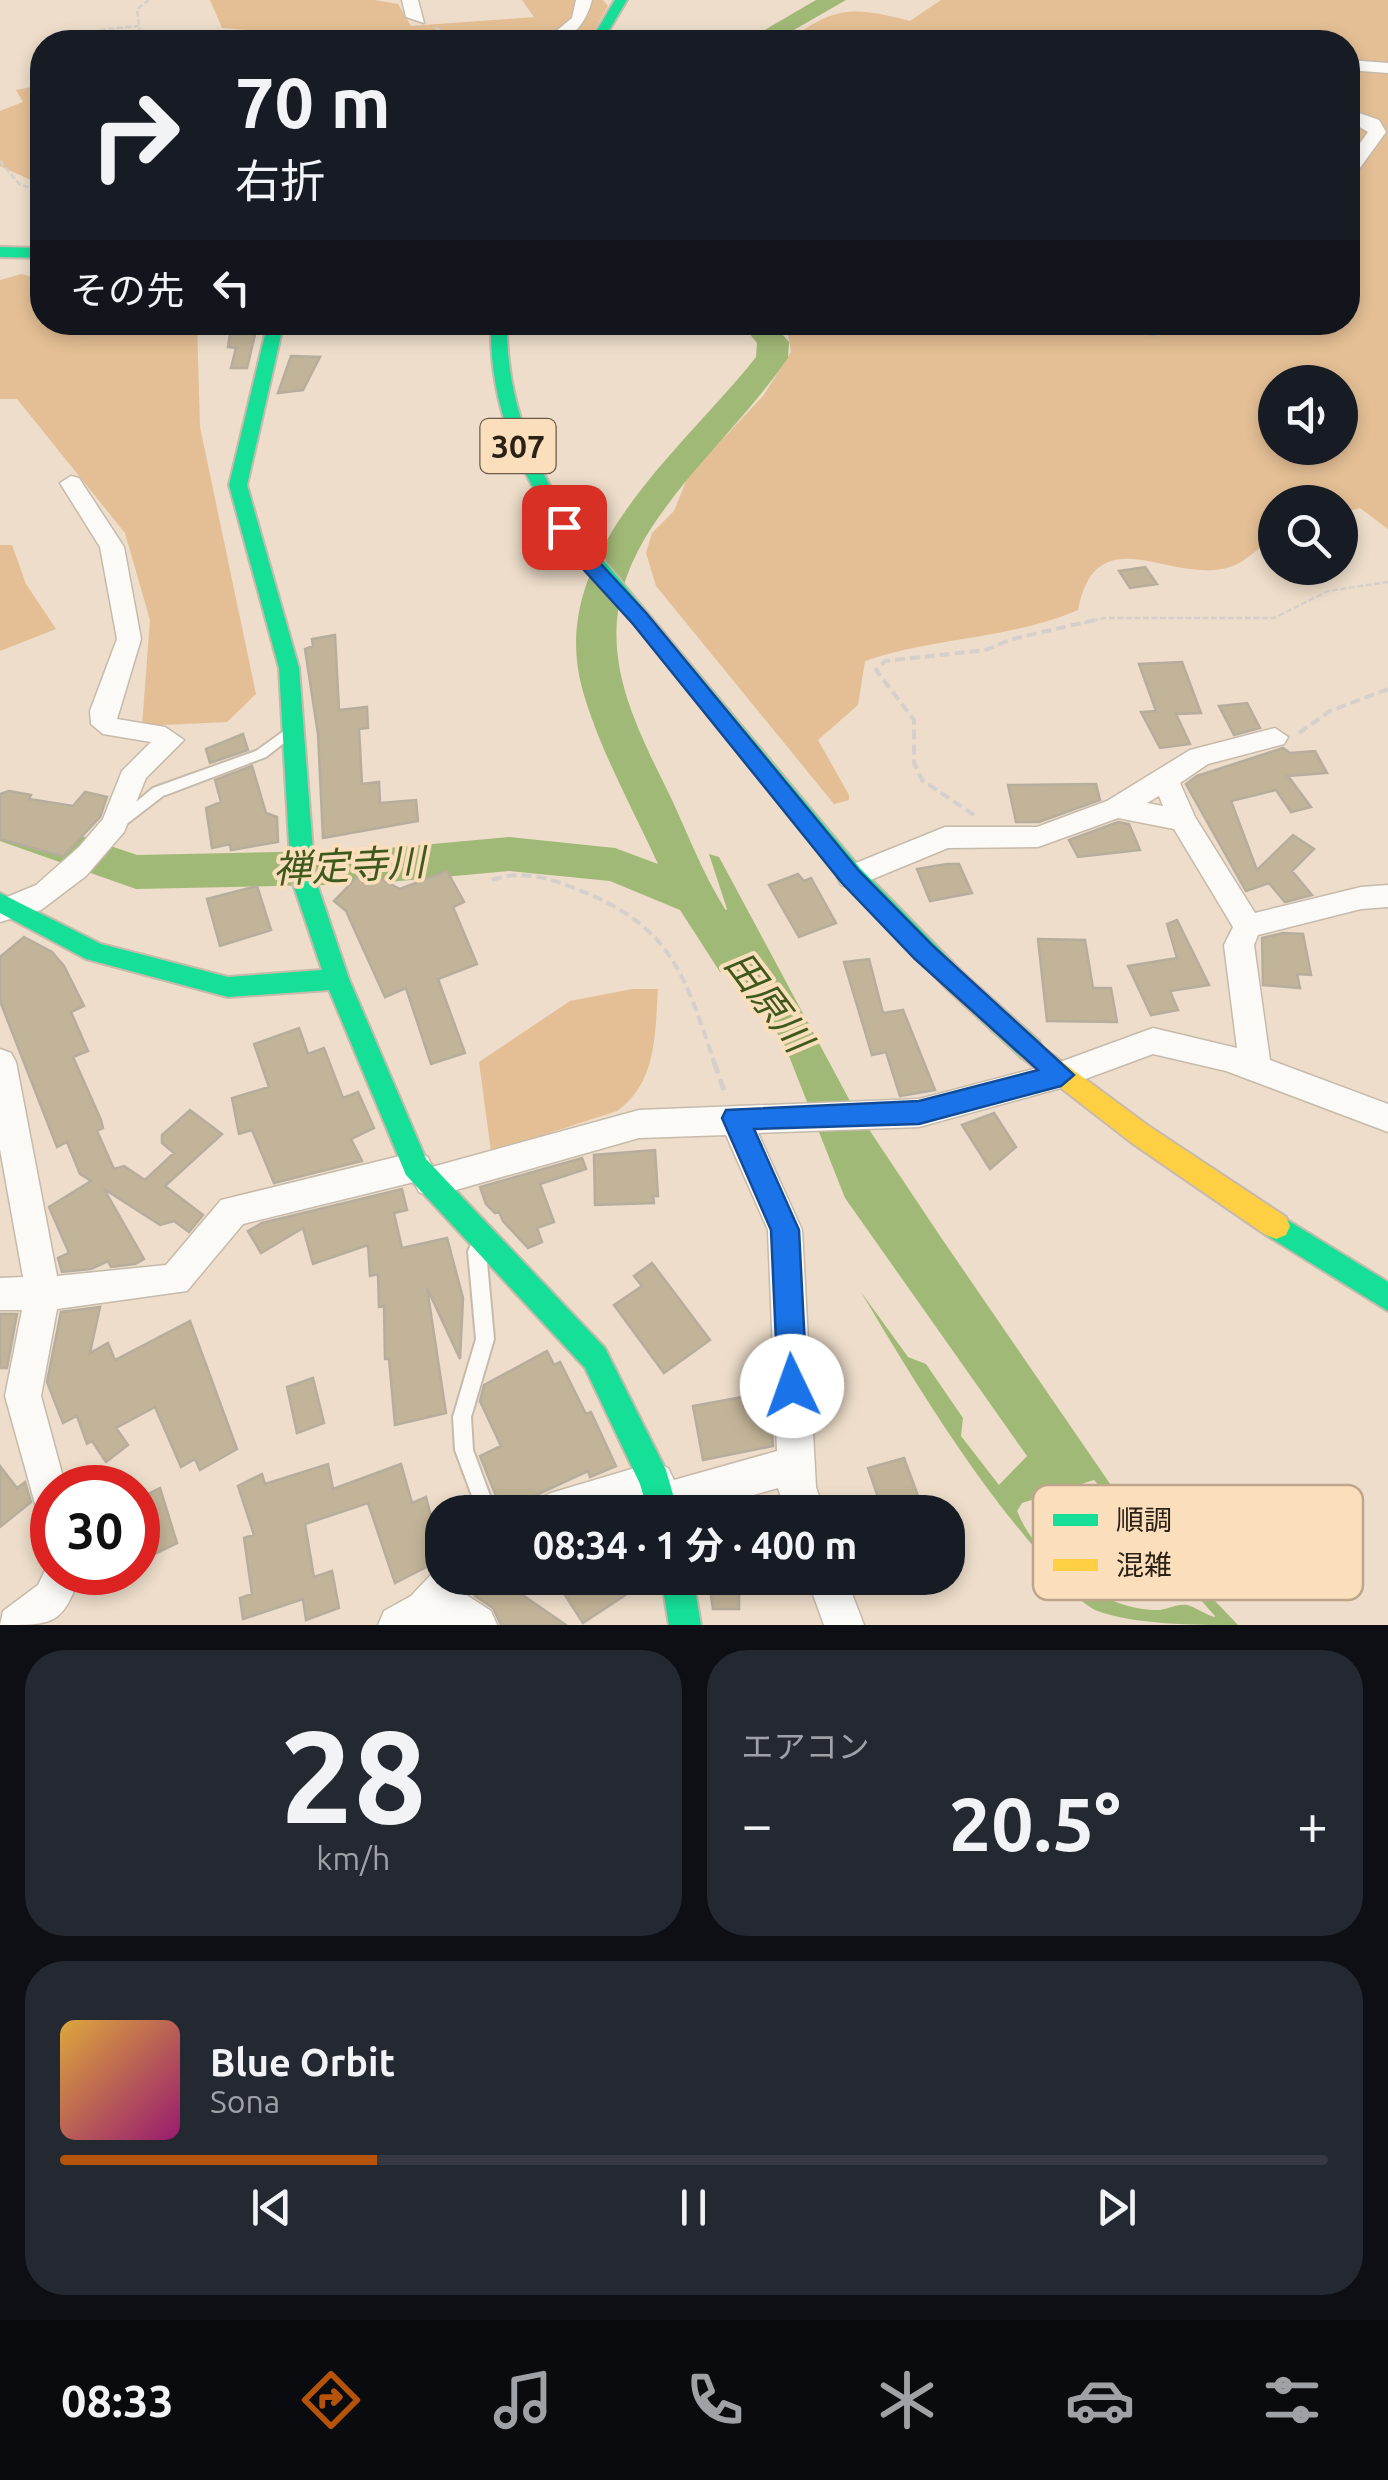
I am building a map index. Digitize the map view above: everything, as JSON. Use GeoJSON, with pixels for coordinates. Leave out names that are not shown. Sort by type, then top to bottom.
{"type":"FeatureCollection","features":[{"type":"Feature","properties":{"kind":"main road"},"geometry":{"type":"LineString","coordinates":[[603,30],[621,0]]}},
{"type":"Feature","properties":{"kind":"main road"},"geometry":{"type":"LineString","coordinates":[[0,252],[30,252]]}},
{"type":"Feature","properties":{"kind":"main road"},"geometry":{"type":"LineString","coordinates":[[273,335],[238,485],[280,624],[293,728],[303,878],[337,979],[424,1175],[595,1358],[658,1495]]}},
{"type":"Feature","properties":{"kind":"main road","name":"307"},"geometry":{"type":"LineString","coordinates":[[499,335],[498,375],[508,422],[531,472],[581,554],[640,619],[851,877],[924,952],[1061,1075],[1200,1176],[1388,1298]]}},
{"type":"Feature","properties":{"kind":"main road"},"geometry":{"type":"LineString","coordinates":[[6,908],[95,952],[228,987],[337,979]]}},
{"type":"Feature","properties":{"kind":"main road"},"geometry":{"type":"LineString","coordinates":[[681,1595],[685,1625]]}},
{"type":"Feature","properties":{"kind":"street"},"geometry":{"type":"LineString","coordinates":[[410,0],[411,14],[418,20]]}},
{"type":"Feature","properties":{"kind":"street"},"geometry":{"type":"LineString","coordinates":[[566,30],[579,20],[584,0]]}},
{"type":"Feature","properties":{"kind":"street"},"geometry":{"type":"LineString","coordinates":[[1360,66],[1388,68]]}},
{"type":"Feature","properties":{"kind":"street"},"geometry":{"type":"LineString","coordinates":[[1360,119],[1373,124],[1381,138],[1360,160]]}},
{"type":"Feature","properties":{"kind":"street"},"geometry":{"type":"LineString","coordinates":[[6,908],[81,861],[115,826],[127,786],[146,759],[171,740],[161,733],[104,724],[103,711],[129,639],[112,547],[71,483]]}},
{"type":"Feature","properties":{"kind":"street"},"geometry":{"type":"LineString","coordinates":[[851,877],[930,842],[982,837],[1020,841],[1038,838],[1116,808],[1200,757],[1275,737]]}},
{"type":"Feature","properties":{"kind":"street"},"geometry":{"type":"LineString","coordinates":[[1165,780],[1183,820],[1248,926]]}},
{"type":"Feature","properties":{"kind":"street"},"geometry":{"type":"LineString","coordinates":[[1116,808],[1183,820]]}},
{"type":"Feature","properties":{"kind":"street"},"geometry":{"type":"LineString","coordinates":[[1255,1068],[1238,945],[1248,926],[1361,898],[1388,896]]}},
{"type":"Feature","properties":{"kind":"street"},"geometry":{"type":"LineString","coordinates":[[0,1294],[86,1292],[174,1280],[232,1210],[424,1175],[639,1124],[883,1115],[972,1101],[1061,1075],[1153,1041],[1255,1068],[1388,1118]]}},
{"type":"Feature","properties":{"kind":"street"},"geometry":{"type":"LineString","coordinates":[[0,1062],[43,1292],[23,1396],[41,1465]]}},
{"type":"Feature","properties":{"kind":"street"},"geometry":{"type":"LineString","coordinates":[[740,1118],[785,1230],[796,1464],[802,1495]]}},
{"type":"Feature","properties":{"kind":"street"},"geometry":{"type":"LineString","coordinates":[[676,1495],[796,1464]]}},
{"type":"Feature","properties":{"kind":"street"},"geometry":{"type":"LineString","coordinates":[[17,1625],[54,1595]]}},
{"type":"Feature","properties":{"kind":"street"},"geometry":{"type":"LineString","coordinates":[[398,1625],[425,1610],[438,1595]]}},
{"type":"Feature","properties":{"kind":"street"},"geometry":{"type":"LineString","coordinates":[[450,1595],[478,1625]]}},
{"type":"Feature","properties":{"kind":"street"},"geometry":{"type":"LineString","coordinates":[[833,1595],[844,1625]]}},
{"type":"Feature","properties":{"kind":"lane"},"geometry":{"type":"LineString","coordinates":[[115,826],[158,792],[262,754],[293,728]]}},
{"type":"Feature","properties":{"kind":"lane"},"geometry":{"type":"LineString","coordinates":[[474,1230],[485,1340],[462,1418],[464,1450],[481,1495]]}},
{"type":"Feature","properties":{"kind":"path"},"geometry":{"type":"LineString","coordinates":[[139,30],[137,9],[148,0]]}},
{"type":"Feature","properties":{"kind":"path"},"geometry":{"type":"LineString","coordinates":[[418,20],[440,30]]}},
{"type":"Feature","properties":{"kind":"path"},"geometry":{"type":"LineString","coordinates":[[100,30],[138,26]]}},
{"type":"Feature","properties":{"kind":"path"},"geometry":{"type":"LineString","coordinates":[[0,161],[19,184],[30,188]]}},
{"type":"Feature","properties":{"kind":"path"},"geometry":{"type":"LineString","coordinates":[[982,837],[980,822],[967,808],[923,786],[915,772],[910,754],[914,720],[876,670],[884,661],[986,650],[1012,639],[1105,618],[1274,618],[1328,591],[1388,582]]}},
{"type":"Feature","properties":{"kind":"path"},"geometry":{"type":"LineString","coordinates":[[1275,737],[1306,730],[1330,711],[1388,689]]}},
{"type":"Feature","properties":{"kind":"path"},"geometry":{"type":"LineString","coordinates":[[492,880],[520,873],[552,880],[597,896],[654,933],[672,959],[740,1118]]}},
{"type":"Feature","properties":{"kind":"shaded area"},"geometry":{"type":"Polygon","coordinates":[[[210,0],[375,0],[398,4],[411,26],[534,17],[522,0],[603,0],[608,6],[595,30],[222,28],[210,0]]]}},
{"type":"Feature","properties":{"kind":"shaded area"},"geometry":{"type":"Polygon","coordinates":[[[941,0],[1388,0],[1388,529],[1358,509],[1358,485],[1258,485],[1258,550],[1236,565],[1207,570],[1119,559],[1101,565],[1088,581],[1078,610],[1026,627],[865,661],[858,705],[818,740],[849,795],[849,800],[834,804],[656,586],[646,553],[652,533],[674,511],[688,476],[763,396],[791,352],[788,335],[1360,335],[1360,30],[804,30],[831,16],[858,12],[910,21],[941,0]]]}},
{"type":"Feature","properties":{"kind":"shaded area"},"geometry":{"type":"Polygon","coordinates":[[[30,87],[30,180],[0,166],[0,111],[23,102],[16,90],[30,87]]]}},
{"type":"Feature","properties":{"kind":"shaded area"},"geometry":{"type":"Polygon","coordinates":[[[22,274],[30,276],[30,335],[197,335],[200,427],[256,694],[227,722],[142,726],[150,620],[125,533],[17,399],[0,399],[0,280],[22,274]]]}},
{"type":"Feature","properties":{"kind":"shaded area"},"geometry":{"type":"Polygon","coordinates":[[[0,545],[12,545],[26,584],[56,629],[0,651],[0,545]]]}},
{"type":"Feature","properties":{"kind":"shaded area"},"geometry":{"type":"Polygon","coordinates":[[[632,989],[658,989],[647,1072],[630,1100],[617,1111],[491,1152],[479,1062],[570,1001],[632,989]]]}},
{"type":"Feature","properties":{"kind":"water"},"geometry":{"type":"Polygon","coordinates":[[[709,854],[719,857],[850,1101],[1111,1485],[1098,1485],[1094,1480],[1078,1485],[1033,1485],[1033,1499],[1022,1503],[1017,1511],[1033,1538],[1033,1546],[925,1397],[861,1292],[908,1357],[926,1364],[963,1418],[961,1436],[999,1485],[1027,1456],[845,1198],[785,1046],[736,966],[674,900],[721,916],[727,909],[709,854]]]}},
{"type":"Feature","properties":{"kind":"water"},"geometry":{"type":"Polygon","coordinates":[[[1081,1600],[1111,1600],[1157,1610],[1187,1605],[1215,1617],[1200,1600],[1214,1600],[1238,1625],[1146,1621],[1095,1610],[1081,1600]]]}},
{"type":"Feature","properties":{"kind":"building"},"geometry":{"type":"Polygon","coordinates":[[[230,335],[255,335],[247,368],[231,368],[236,348],[228,347],[230,335]]]}},
{"type":"Feature","properties":{"kind":"building"},"geometry":{"type":"Polygon","coordinates":[[[291,356],[320,357],[303,390],[278,393],[291,356]]]}},
{"type":"Feature","properties":{"kind":"building"},"geometry":{"type":"Polygon","coordinates":[[[1145,567],[1157,584],[1130,588],[1119,571],[1145,567]]]}},
{"type":"Feature","properties":{"kind":"building"},"geometry":{"type":"Polygon","coordinates":[[[335,635],[339,710],[367,707],[368,728],[359,729],[362,784],[379,782],[380,803],[416,800],[418,821],[323,838],[318,734],[305,649],[313,646],[312,639],[335,635]]]}},
{"type":"Feature","properties":{"kind":"building"},"geometry":{"type":"Polygon","coordinates":[[[1182,662],[1201,713],[1176,714],[1190,744],[1160,748],[1141,712],[1156,711],[1139,664],[1182,662]]]}},
{"type":"Feature","properties":{"kind":"building"},"geometry":{"type":"Polygon","coordinates":[[[1247,703],[1260,728],[1234,735],[1219,706],[1247,703]]]}},
{"type":"Feature","properties":{"kind":"building"},"geometry":{"type":"Polygon","coordinates":[[[243,734],[248,750],[210,763],[206,749],[243,734]]]}},
{"type":"Feature","properties":{"kind":"building"},"geometry":{"type":"Polygon","coordinates":[[[1283,748],[1290,753],[1315,751],[1327,773],[1288,776],[1311,807],[1291,812],[1276,790],[1231,801],[1257,870],[1293,835],[1314,849],[1292,871],[1312,895],[1285,902],[1269,883],[1246,891],[1186,784],[1197,776],[1283,748]]]}},
{"type":"Feature","properties":{"kind":"building"},"geometry":{"type":"Polygon","coordinates":[[[252,766],[266,813],[277,817],[278,842],[231,850],[230,844],[212,848],[206,808],[221,802],[215,780],[252,766]]]}},
{"type":"Feature","properties":{"kind":"building"},"geometry":{"type":"Polygon","coordinates":[[[1096,784],[1100,800],[1039,822],[1016,822],[1008,785],[1096,784]]]}},
{"type":"Feature","properties":{"kind":"building"},"geometry":{"type":"Polygon","coordinates":[[[9,791],[31,795],[29,799],[73,806],[85,792],[107,797],[100,817],[63,856],[0,839],[0,794],[9,791]]]}},
{"type":"Feature","properties":{"kind":"building"},"geometry":{"type":"Polygon","coordinates":[[[1118,822],[1129,824],[1140,850],[1078,857],[1069,840],[1118,822]]]}},
{"type":"Feature","properties":{"kind":"building"},"geometry":{"type":"Polygon","coordinates":[[[959,864],[972,893],[930,901],[917,869],[959,864]]]}},
{"type":"Feature","properties":{"kind":"building"},"geometry":{"type":"Polygon","coordinates":[[[364,870],[400,889],[447,871],[464,902],[453,907],[477,964],[438,979],[465,1053],[431,1064],[406,988],[385,997],[346,911],[334,901],[364,870]]]}},
{"type":"Feature","properties":{"kind":"building"},"geometry":{"type":"Polygon","coordinates":[[[798,874],[804,881],[811,878],[836,923],[799,937],[769,885],[798,874]]]}},
{"type":"Feature","properties":{"kind":"building"},"geometry":{"type":"Polygon","coordinates":[[[257,886],[271,930],[220,946],[207,899],[257,886]]]}},
{"type":"Feature","properties":{"kind":"building"},"geometry":{"type":"Polygon","coordinates":[[[1177,920],[1209,985],[1170,991],[1178,1010],[1151,1015],[1128,966],[1177,958],[1167,924],[1177,920]]]}},
{"type":"Feature","properties":{"kind":"building"},"geometry":{"type":"Polygon","coordinates":[[[1303,934],[1311,975],[1297,974],[1300,988],[1263,985],[1262,938],[1303,934]]]}},
{"type":"Feature","properties":{"kind":"building"},"geometry":{"type":"Polygon","coordinates":[[[24,937],[52,952],[64,966],[84,1006],[71,1012],[88,1051],[73,1057],[101,1120],[103,1128],[97,1131],[114,1169],[124,1166],[145,1180],[174,1153],[162,1143],[162,1135],[190,1110],[222,1134],[165,1186],[203,1215],[189,1232],[174,1221],[160,1225],[104,1189],[144,1259],[135,1264],[111,1267],[108,1261],[91,1269],[62,1272],[58,1258],[69,1253],[49,1207],[91,1181],[80,1174],[67,1142],[57,1147],[0,1001],[0,957],[24,937]]]}},
{"type":"Feature","properties":{"kind":"building"},"geometry":{"type":"Polygon","coordinates":[[[1038,939],[1085,940],[1093,988],[1111,988],[1117,1022],[1047,1021],[1038,939]]]}},
{"type":"Feature","properties":{"kind":"building"},"geometry":{"type":"Polygon","coordinates":[[[869,959],[883,1013],[903,1010],[935,1090],[900,1096],[886,1052],[872,1055],[844,962],[869,959]]]}},
{"type":"Feature","properties":{"kind":"building"},"geometry":{"type":"Polygon","coordinates":[[[299,1028],[308,1054],[324,1048],[343,1098],[358,1092],[374,1128],[351,1139],[362,1161],[274,1183],[252,1130],[239,1134],[232,1098],[269,1087],[254,1044],[299,1028]]]}},
{"type":"Feature","properties":{"kind":"building"},"geometry":{"type":"Polygon","coordinates":[[[994,1113],[1016,1147],[990,1169],[962,1125],[994,1113]]]}},
{"type":"Feature","properties":{"kind":"building"},"geometry":{"type":"Polygon","coordinates":[[[655,1150],[658,1196],[653,1196],[654,1203],[595,1205],[594,1155],[655,1150]]]}},
{"type":"Feature","properties":{"kind":"building"},"geometry":{"type":"Polygon","coordinates":[[[582,1158],[586,1169],[540,1184],[554,1222],[537,1228],[542,1242],[528,1248],[499,1212],[486,1204],[480,1187],[582,1158]]]}},
{"type":"Feature","properties":{"kind":"building"},"geometry":{"type":"Polygon","coordinates":[[[402,1189],[407,1210],[394,1213],[402,1248],[447,1238],[463,1298],[460,1359],[427,1288],[446,1413],[395,1425],[389,1359],[385,1359],[384,1306],[379,1307],[378,1274],[370,1276],[368,1245],[313,1264],[303,1228],[261,1253],[248,1231],[262,1223],[402,1189]]]}},
{"type":"Feature","properties":{"kind":"building"},"geometry":{"type":"Polygon","coordinates":[[[652,1263],[710,1340],[664,1373],[614,1305],[642,1286],[634,1276],[652,1263]]]}},
{"type":"Feature","properties":{"kind":"building"},"geometry":{"type":"Polygon","coordinates":[[[100,1307],[90,1353],[108,1343],[115,1360],[190,1321],[237,1449],[200,1470],[195,1459],[181,1467],[155,1407],[116,1428],[128,1445],[106,1462],[92,1441],[87,1444],[77,1416],[63,1423],[47,1382],[61,1312],[100,1307]]]}},
{"type":"Feature","properties":{"kind":"building"},"geometry":{"type":"Polygon","coordinates":[[[0,1314],[17,1314],[7,1368],[0,1368],[0,1314]]]}},
{"type":"Feature","properties":{"kind":"building"},"geometry":{"type":"Polygon","coordinates":[[[547,1351],[554,1365],[560,1362],[586,1414],[591,1412],[616,1466],[590,1477],[588,1471],[536,1495],[496,1495],[480,1456],[501,1446],[480,1401],[484,1385],[547,1351]]]}},
{"type":"Feature","properties":{"kind":"building"},"geometry":{"type":"Polygon","coordinates":[[[313,1378],[324,1423],[297,1433],[287,1387],[313,1378]]]}},
{"type":"Feature","properties":{"kind":"building"},"geometry":{"type":"Polygon","coordinates":[[[769,1392],[773,1446],[703,1460],[693,1406],[769,1392]]]}},
{"type":"Feature","properties":{"kind":"building"},"geometry":{"type":"Polygon","coordinates":[[[904,1458],[918,1495],[877,1495],[868,1468],[904,1458]]]}},
{"type":"Feature","properties":{"kind":"building"},"geometry":{"type":"Polygon","coordinates":[[[328,1464],[333,1489],[401,1464],[412,1503],[425,1497],[425,1568],[395,1583],[368,1503],[305,1524],[314,1577],[332,1571],[339,1608],[306,1620],[303,1599],[243,1619],[240,1598],[252,1594],[244,1538],[254,1535],[238,1486],[262,1474],[265,1484],[328,1464]]]}},
{"type":"Feature","properties":{"kind":"building"},"geometry":{"type":"Polygon","coordinates":[[[0,1466],[17,1488],[25,1482],[30,1503],[0,1527],[0,1466]]]}},
{"type":"Feature","properties":{"kind":"building"},"geometry":{"type":"Polygon","coordinates":[[[160,1488],[177,1543],[160,1551],[160,1488]]]}},
{"type":"Feature","properties":{"kind":"building"},"geometry":{"type":"Polygon","coordinates":[[[523,1595],[566,1625],[501,1625],[493,1608],[475,1596],[523,1595]]]}},
{"type":"Feature","properties":{"kind":"building"},"geometry":{"type":"Polygon","coordinates":[[[565,1595],[625,1595],[583,1623],[565,1595]]]}},
{"type":"Feature","properties":{"kind":"building"},"geometry":{"type":"Polygon","coordinates":[[[711,1595],[739,1595],[739,1609],[713,1609],[711,1595]]]}},
{"type":"Feature","properties":{"kind":"waterway","name":"田原川"},"geometry":{"type":"LineString","coordinates":[[778,30],[834,0]]}},
{"type":"Feature","properties":{"kind":"waterway","name":"田原川"},"geometry":{"type":"LineString","coordinates":[[696,898],[608,707],[595,650],[598,608],[611,569],[632,530],[658,493],[772,358],[773,342],[767,335]]}},
{"type":"Feature","properties":{"kind":"waterway","name":"禅定寺川"},"geometry":{"type":"LineString","coordinates":[[0,824],[136,872],[367,867],[509,854],[615,865],[696,898]]}},
{"type":"Feature","properties":{"kind":"waterway","name":"田原川"},"geometry":{"type":"LineString","coordinates":[[696,898],[736,959]]}},
{"type":"Feature","properties":{"kind":"traffic: fast"},"geometry":{"type":"LineString","coordinates":[[603,30],[621,0]]}},
{"type":"Feature","properties":{"kind":"traffic: fast"},"geometry":{"type":"LineString","coordinates":[[0,252],[30,253]]}},
{"type":"Feature","properties":{"kind":"traffic: fast"},"geometry":{"type":"LineString","coordinates":[[273,335],[238,485],[289,668],[303,878],[337,979]]}},
{"type":"Feature","properties":{"kind":"traffic: fast"},"geometry":{"type":"LineString","coordinates":[[499,335],[501,379],[514,431],[537,481],[567,529],[852,874],[953,979],[1030,1049]]}},
{"type":"Feature","properties":{"kind":"traffic: fast"},"geometry":{"type":"LineString","coordinates":[[0,902],[95,952],[228,987],[337,979],[416,1167],[595,1358],[659,1495]]}},
{"type":"Feature","properties":{"kind":"traffic: fast"},"geometry":{"type":"LineString","coordinates":[[1276,1226],[1388,1298]]}},
{"type":"Feature","properties":{"kind":"traffic: fast"},"geometry":{"type":"LineString","coordinates":[[680,1595],[685,1625]]}},
{"type":"Feature","properties":{"kind":"traffic: slow"},"geometry":{"type":"LineString","coordinates":[[1030,1049],[1141,1135],[1276,1226]]}},
{"type":"Feature","properties":{"kind":"route"},"geometry":{"type":"LineString","coordinates":[[564,527],[581,554],[640,619],[851,877],[924,952],[1061,1075],[919,1113],[736,1118],[785,1230],[792,1386]]}}]}
